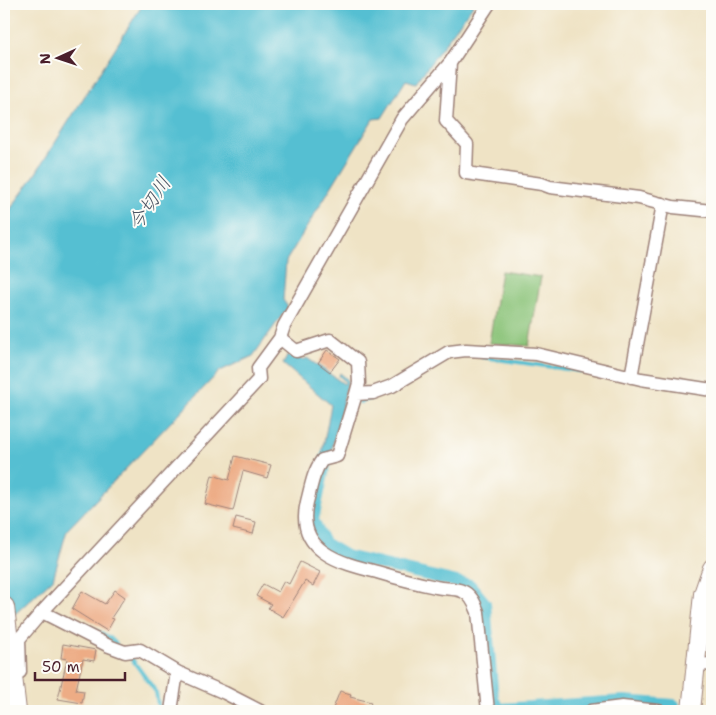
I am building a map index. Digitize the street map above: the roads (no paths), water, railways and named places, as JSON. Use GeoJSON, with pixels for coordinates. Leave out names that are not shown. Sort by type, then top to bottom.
{"type":"FeatureCollection","features":[{"type":"Feature","properties":{"kind":"main road"},"geometry":{"type":"LineString","coordinates":[[4,607],[5,655],[16,711]]}},
{"type":"Feature","properties":{"kind":"street"},"geometry":{"type":"LineString","coordinates":[[24,711],[20,684],[20,639],[42,612],[259,379],[258,368],[280,338],[284,326],[402,119],[450,63],[489,4]]}},
{"type":"Feature","properties":{"kind":"street"},"geometry":{"type":"LineString","coordinates":[[450,63],[446,121],[467,144],[466,173],[542,184],[550,187],[639,198],[664,204],[712,211]]}},
{"type":"Feature","properties":{"kind":"street"},"geometry":{"type":"LineString","coordinates":[[632,377],[664,204]]}},
{"type":"Feature","properties":{"kind":"street"},"geometry":{"type":"LineString","coordinates":[[280,338],[296,351],[330,340],[358,362],[359,384],[337,456],[326,459],[315,469],[305,523],[317,547],[342,563],[420,584],[462,590],[474,601],[483,658],[487,709]]}},
{"type":"Feature","properties":{"kind":"street"},"geometry":{"type":"LineString","coordinates":[[356,394],[373,393],[392,386],[449,352],[466,350],[536,354],[632,377],[712,390]]}},
{"type":"Feature","properties":{"kind":"street"},"geometry":{"type":"LineString","coordinates":[[691,711],[703,594],[712,568]]}},
{"type":"Feature","properties":{"kind":"street"},"geometry":{"type":"LineString","coordinates":[[42,612],[124,652],[140,650],[177,672],[260,711]]}},
{"type":"Feature","properties":{"kind":"street"},"geometry":{"type":"LineString","coordinates":[[695,665],[712,664]]}},
{"type":"Feature","properties":{"kind":"street"},"geometry":{"type":"LineString","coordinates":[[171,711],[177,672]]}},
{"type":"Feature","properties":{"kind":"street"},"geometry":{"type":"LineString","coordinates":[[591,711],[622,707],[659,711]]}},
{"type":"Feature","properties":{"kind":"water","name":"今切川"},"geometry":{"type":"Polygon","coordinates":[[[143,4],[474,4],[416,83],[406,80],[382,118],[373,119],[286,261],[283,300],[288,307],[253,356],[220,371],[67,530],[53,579],[4,624],[4,218],[34,176],[143,4]]]}},
{"type":"Feature","properties":{"kind":"water"},"geometry":{"type":"Polygon","coordinates":[[[288,355],[303,360],[307,358],[344,384],[345,381],[339,376],[340,373],[348,380],[331,452],[322,453],[331,405],[283,364],[288,355]]]}},
{"type":"Feature","properties":{"kind":"waterway"},"geometry":{"type":"LineString","coordinates":[[482,357],[587,372]]}},
{"type":"Feature","properties":{"kind":"waterway"},"geometry":{"type":"LineString","coordinates":[[360,402],[371,398]]}},
{"type":"Feature","properties":{"kind":"waterway"},"geometry":{"type":"LineString","coordinates":[[327,454],[313,520],[324,543],[346,556],[470,585],[485,603],[493,700],[500,709],[624,701],[674,705]]}},
{"type":"Feature","properties":{"kind":"waterway"},"geometry":{"type":"LineString","coordinates":[[59,613],[110,638],[116,644]]}},
{"type":"Feature","properties":{"kind":"waterway"},"geometry":{"type":"LineString","coordinates":[[129,655],[156,692],[159,711]]}}]}
